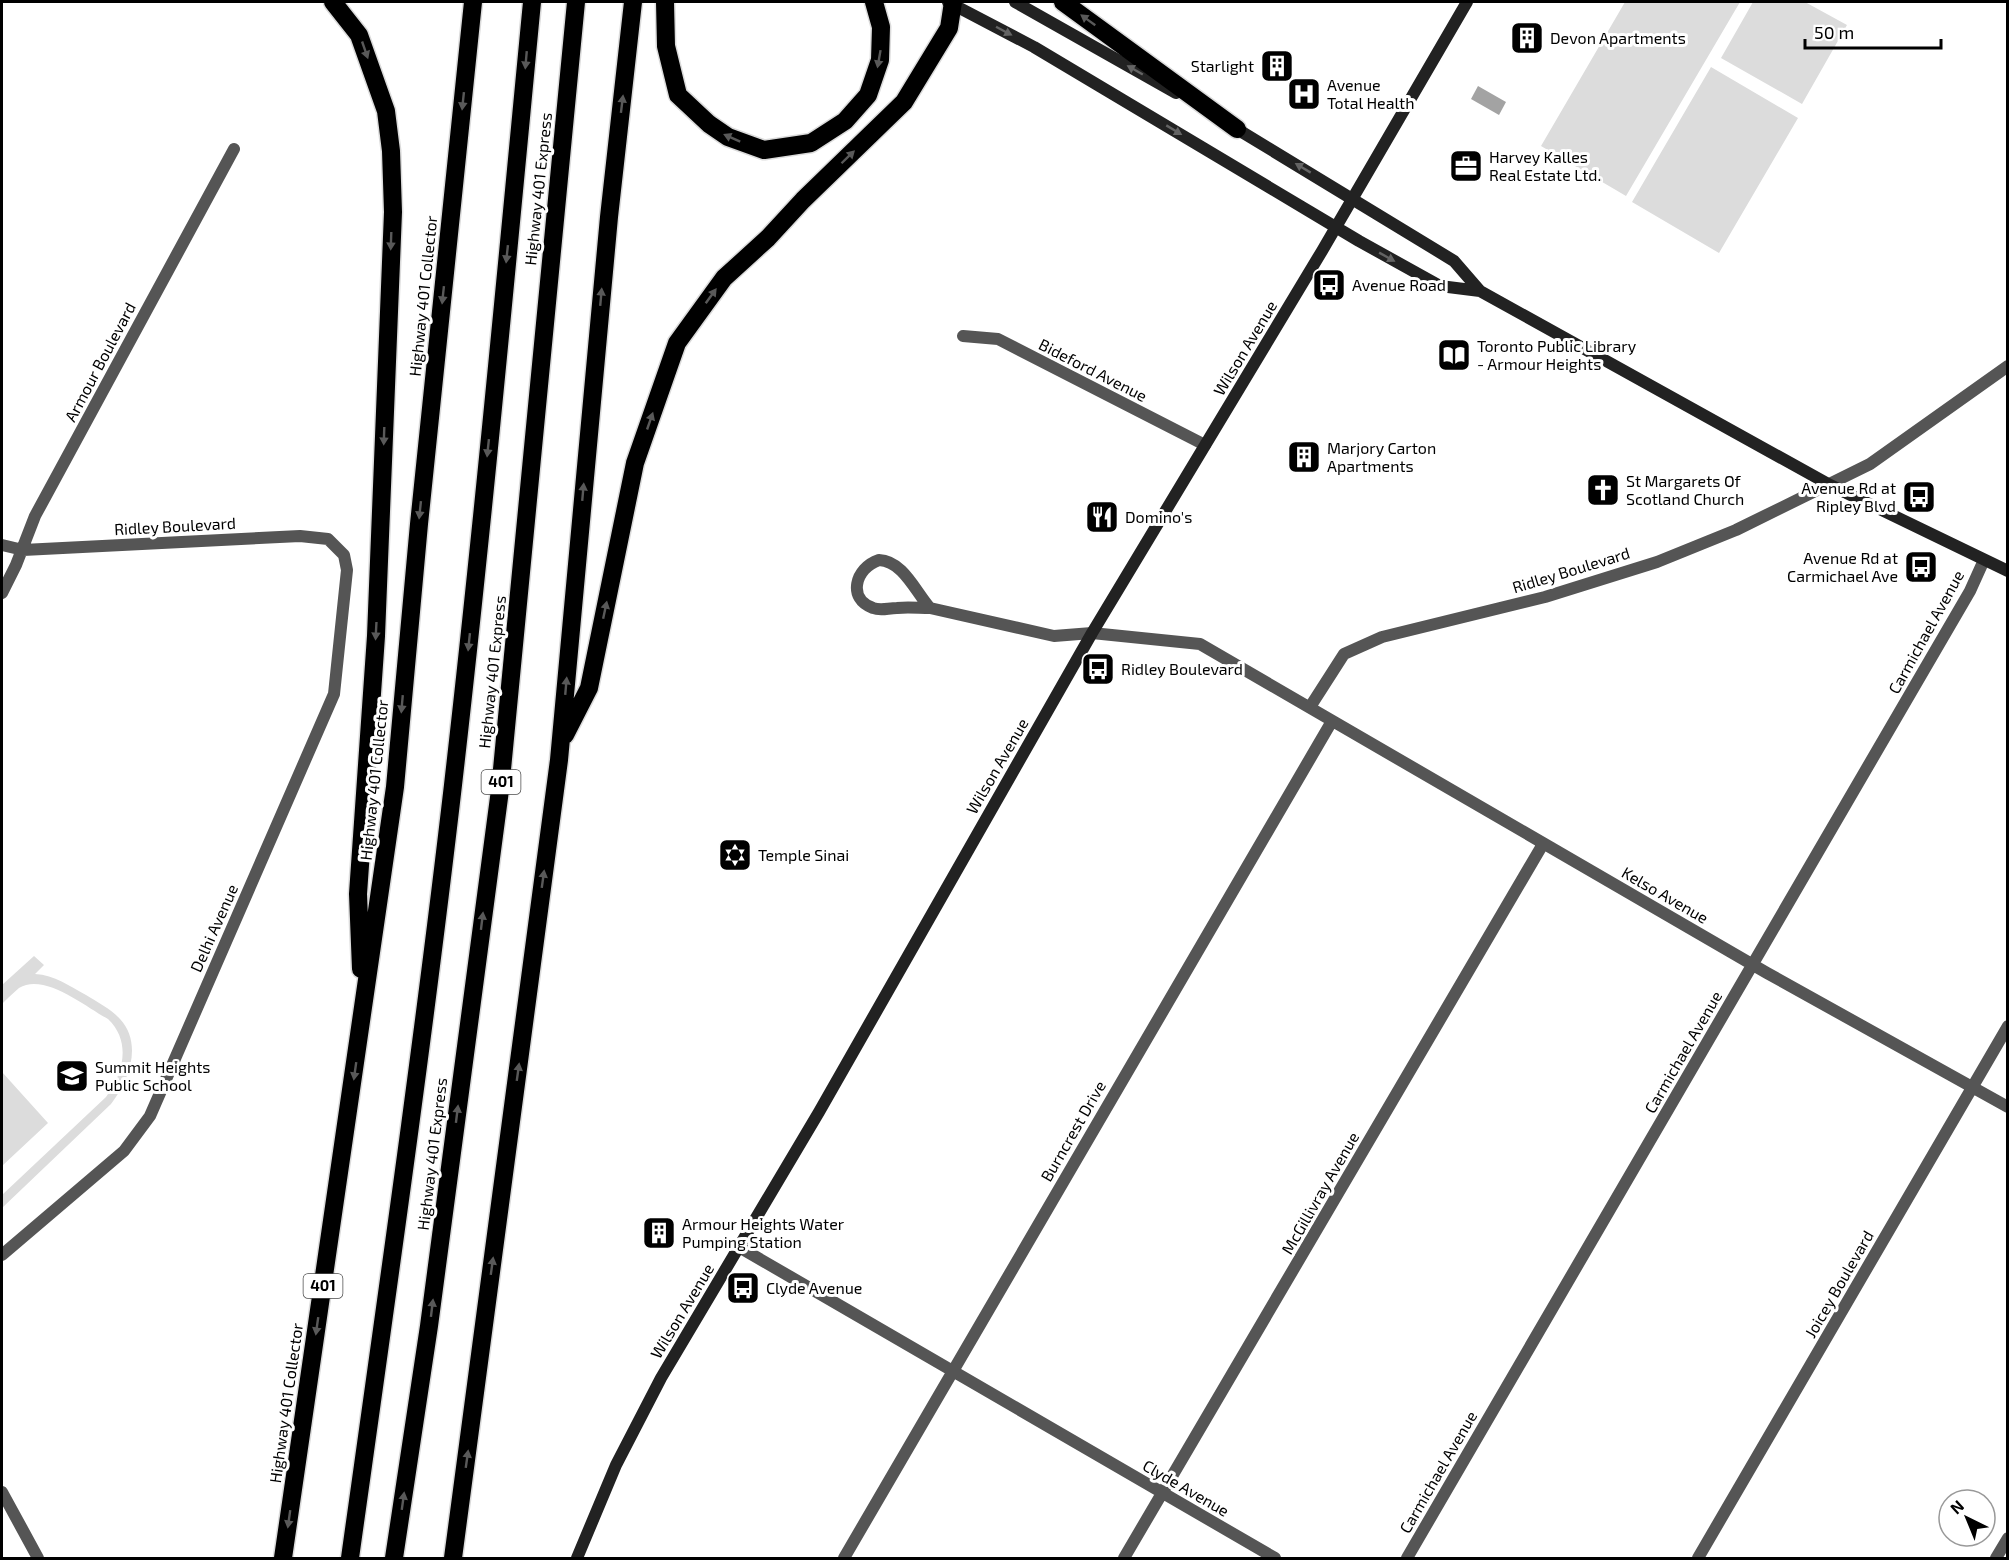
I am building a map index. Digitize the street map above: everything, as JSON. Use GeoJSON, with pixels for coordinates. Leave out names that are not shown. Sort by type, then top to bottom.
{"type":"FeatureCollection","features":[{"type":"Feature","properties":{"kind":"highway"},"geometry":{"type":"LineString","coordinates":[[333,2],[359,35],[386,111],[391,151],[393,212],[376,636],[358,894],[363,1013]]}},
{"type":"Feature","properties":{"kind":"highway","name":"Highway 401 Collector"},"geometry":{"type":"LineString","coordinates":[[283,1558],[395,787],[419,525],[473,2]]}},
{"type":"Feature","properties":{"kind":"highway","name":"Highway 401 Express"},"geometry":{"type":"LineString","coordinates":[[350,1558],[414,1097],[451,801],[532,2]]}},
{"type":"Feature","properties":{"kind":"highway","name":"Highway 401 Express"},"geometry":{"type":"LineString","coordinates":[[394,1558],[429,1326],[500,790],[576,2]]}},
{"type":"Feature","properties":{"kind":"highway"},"geometry":{"type":"LineString","coordinates":[[453,1558],[560,744],[608,229],[633,2]]}},
{"type":"Feature","properties":{"kind":"highway"},"geometry":{"type":"LineString","coordinates":[[665,2],[666,46],[678,95],[709,124],[728,137],[764,150],[811,143],[845,121],[868,95],[880,60],[881,27],[874,2]]}},
{"type":"Feature","properties":{"kind":"highway"},"geometry":{"type":"LineString","coordinates":[[560,744],[589,688],[636,463],[677,343],[724,278],[768,238],[803,200],[904,102],[949,28],[951,2]]}},
{"type":"Feature","properties":{"kind":"highway"},"geometry":{"type":"LineString","coordinates":[[1063,2],[1237,129]]}},
{"type":"Feature","properties":{"kind":"main road"},"geometry":{"type":"LineString","coordinates":[[951,2],[1034,47],[1336,227],[1440,286],[1480,291]]}},
{"type":"Feature","properties":{"kind":"main road"},"geometry":{"type":"LineString","coordinates":[[1015,2],[1353,198],[1454,261],[1480,291],[1830,484],[2007,571]]}},
{"type":"Feature","properties":{"kind":"main road","name":"Wilson Avenue"},"geometry":{"type":"LineString","coordinates":[[577,1558],[616,1465],[661,1378],[819,1113],[1092,633],[1336,227],[1467,2]]}},
{"type":"Feature","properties":{"kind":"street","name":"Armour Boulevard"},"geometry":{"type":"LineString","coordinates":[[2,593],[23,550],[35,516],[234,149]]}},
{"type":"Feature","properties":{"kind":"street","name":"Bideford Avenue"},"geometry":{"type":"LineString","coordinates":[[963,336],[998,339],[1205,445]]}},
{"type":"Feature","properties":{"kind":"street","name":"Ridley Boulevard"},"geometry":{"type":"LineString","coordinates":[[1310,706],[1344,654],[1382,637],[1545,597],[1657,562],[1736,530],[1870,464],[2007,366]]}},
{"type":"Feature","properties":{"kind":"street","name":"Ridley Boulevard"},"geometry":{"type":"LineString","coordinates":[[2,545],[23,550],[300,536],[328,539],[344,555]]}},
{"type":"Feature","properties":{"kind":"street","name":"Delhi Avenue"},"geometry":{"type":"LineString","coordinates":[[2,1255],[123,1151],[150,1116],[334,694],[347,570],[344,555]]}},
{"type":"Feature","properties":{"kind":"street","name":"Carmichael Avenue"},"geometry":{"type":"LineString","coordinates":[[1407,1558],[1970,591],[1984,560]]}},
{"type":"Feature","properties":{"kind":"street"},"geometry":{"type":"LineString","coordinates":[[930,608],[895,564],[887,561],[871,563],[858,577],[857,585],[861,600],[874,609],[930,608],[1054,636],[1092,633],[1200,644],[1310,706]]}},
{"type":"Feature","properties":{"kind":"street","name":"Kelso Avenue"},"geometry":{"type":"LineString","coordinates":[[1310,706],[1543,844],[2007,1107]]}},
{"type":"Feature","properties":{"kind":"street","name":"Burncrest Drive"},"geometry":{"type":"LineString","coordinates":[[844,1558],[1332,721]]}},
{"type":"Feature","properties":{"kind":"street","name":"McGillivray Avenue"},"geometry":{"type":"LineString","coordinates":[[1124,1558],[1543,844]]}},
{"type":"Feature","properties":{"kind":"street","name":"Joicey Boulevard"},"geometry":{"type":"LineString","coordinates":[[1698,1558],[2007,1026]]}},
{"type":"Feature","properties":{"kind":"street","name":"Clyde Avenue"},"geometry":{"type":"LineString","coordinates":[[739,1247],[1275,1558]]}},
{"type":"Feature","properties":{"kind":"street"},"geometry":{"type":"LineString","coordinates":[[2,1492],[38,1558]]}},
{"type":"Feature","properties":{"kind":"street"},"geometry":{"type":"LineString","coordinates":[[1996,1558],[2007,1538]]}},
{"type":"Feature","properties":{"kind":"shaded area"},"geometry":{"type":"Polygon","coordinates":[[[1625,2],[1740,2],[1626,196],[1541,146],[1625,2]]]}},
{"type":"Feature","properties":{"kind":"shaded area"},"geometry":{"type":"Polygon","coordinates":[[[1753,2],[1805,2],[1847,25],[1802,104],[1721,58],[1753,2]]]}},
{"type":"Feature","properties":{"kind":"shaded area"},"geometry":{"type":"Polygon","coordinates":[[[1711,67],[1798,118],[1719,253],[1632,202],[1711,67]]]}},
{"type":"Feature","properties":{"kind":"shaded area"},"geometry":{"type":"Polygon","coordinates":[[[1478,86],[1506,102],[1499,115],[1471,99],[1478,86]]]}},
{"type":"Feature","properties":{"kind":"shaded area"},"geometry":{"type":"Polygon","coordinates":[[[34,956],[44,965],[35,974],[49,976],[68,985],[104,1006],[120,1019],[131,1040],[131,1062],[123,1085],[111,1104],[2,1208],[2,1195],[106,1097],[117,1078],[122,1058],[120,1038],[116,1028],[108,1019],[65,993],[40,984],[29,984],[19,988],[2,1004],[2,985],[34,956]]]}},
{"type":"Feature","properties":{"kind":"shaded area"},"geometry":{"type":"Polygon","coordinates":[[[2,1072],[48,1123],[2,1166],[2,1072]]]}},
{"type":"Feature","properties":{"kind":"place","name":"Devon Apartments"},"geometry":{"type":"Point","coordinates":[1527,38]}},
{"type":"Feature","properties":{"kind":"place","name":"Starlight"},"geometry":{"type":"Point","coordinates":[1277,66]}},
{"type":"Feature","properties":{"kind":"place","name":"Avenue Total Health"},"geometry":{"type":"Point","coordinates":[1304,94]}},
{"type":"Feature","properties":{"kind":"place","name":"Harvey Kalles Real Estate Ltd."},"geometry":{"type":"Point","coordinates":[1466,166]}},
{"type":"Feature","properties":{"kind":"place","name":"Avenue Road"},"geometry":{"type":"Point","coordinates":[1329,285]}},
{"type":"Feature","properties":{"kind":"place","name":"Toronto Public Library - Armour Heights"},"geometry":{"type":"Point","coordinates":[1454,355]}},
{"type":"Feature","properties":{"kind":"place","name":"Marjory Carton Apartments"},"geometry":{"type":"Point","coordinates":[1304,457]}},
{"type":"Feature","properties":{"kind":"place","name":"St Margarets Of Scotland Church"},"geometry":{"type":"Point","coordinates":[1603,490]}},
{"type":"Feature","properties":{"kind":"place","name":"Avenue Rd at Ripley Blvd"},"geometry":{"type":"Point","coordinates":[1919,497]}},
{"type":"Feature","properties":{"kind":"place","name":"Domino's"},"geometry":{"type":"Point","coordinates":[1102,517]}},
{"type":"Feature","properties":{"kind":"place","name":"Avenue Rd at Carmichael Ave"},"geometry":{"type":"Point","coordinates":[1921,567]}},
{"type":"Feature","properties":{"kind":"place","name":"Ridley Boulevard"},"geometry":{"type":"Point","coordinates":[1098,669]}},
{"type":"Feature","properties":{"kind":"place","name":"Temple Sinai"},"geometry":{"type":"Point","coordinates":[735,855]}},
{"type":"Feature","properties":{"kind":"place","name":"Summit Heights Public School"},"geometry":{"type":"Point","coordinates":[72,1076]}},
{"type":"Feature","properties":{"kind":"place","name":"Armour Heights Water Pumping Station"},"geometry":{"type":"Point","coordinates":[659,1233]}},
{"type":"Feature","properties":{"kind":"place","name":"Clyde Avenue"},"geometry":{"type":"Point","coordinates":[743,1288]}}]}
